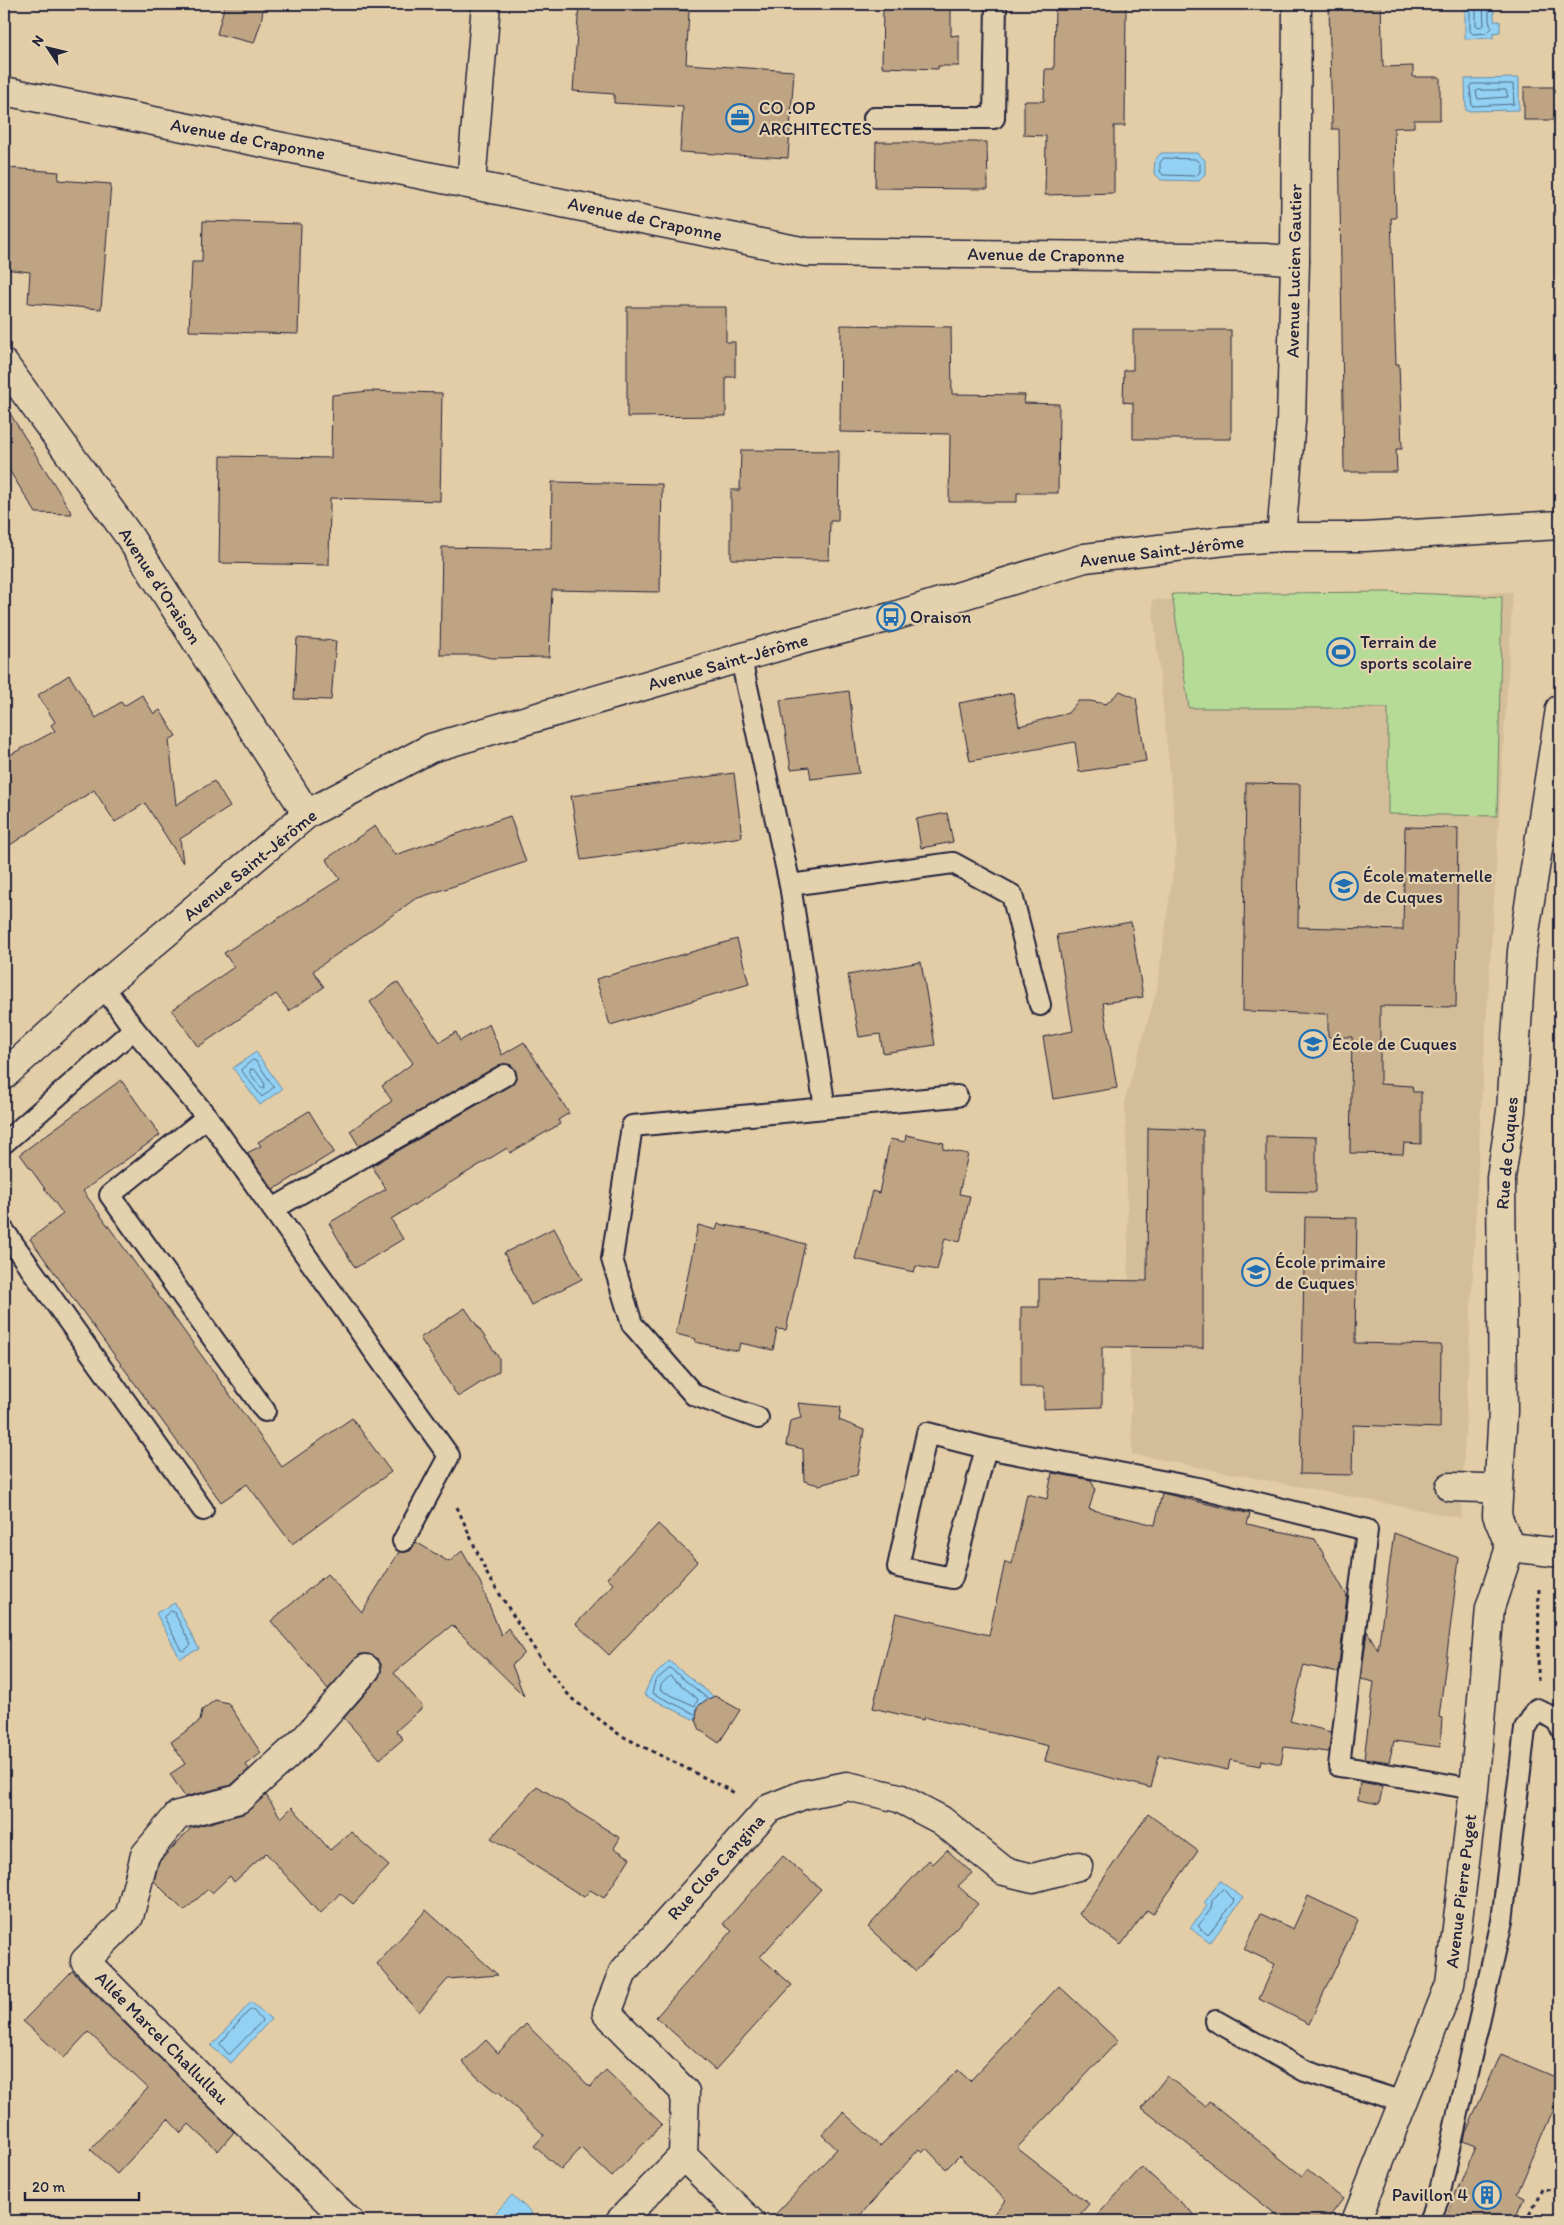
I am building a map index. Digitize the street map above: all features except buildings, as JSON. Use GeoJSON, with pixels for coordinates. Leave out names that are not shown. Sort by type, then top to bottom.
{"type":"FeatureCollection","features":[{"type":"Feature","properties":{"kind":"street"},"geometry":{"type":"LineString","coordinates":[[471,183],[486,4]]}},
{"type":"Feature","properties":{"kind":"street","name":"Avenue Lucien Gautier"},"geometry":{"type":"LineString","coordinates":[[1281,537],[1291,421],[1295,261],[1296,4]]}},
{"type":"Feature","properties":{"kind":"street","name":"Avenue de Craponne"},"geometry":{"type":"LineString","coordinates":[[4,91],[471,183],[806,252],[1266,258],[1295,261]]}},
{"type":"Feature","properties":{"kind":"street","name":"Avenue d'Oraison"},"geometry":{"type":"LineString","coordinates":[[4,364],[129,536],[307,814]]}},
{"type":"Feature","properties":{"kind":"street","name":"Avenue Saint-Jérôme"},"geometry":{"type":"LineString","coordinates":[[4,1075],[103,986],[307,814],[431,748],[801,640],[891,617],[1085,558],[1214,542],[1281,537],[1364,537],[1560,525]]}},
{"type":"Feature","properties":{"kind":"street","name":"Rue de Cuques"},"geometry":{"type":"LineString","coordinates":[[1510,1547],[1497,1515],[1491,1489],[1503,1411],[1501,1178],[1511,1111],[1522,951],[1560,708]]}},
{"type":"Feature","properties":{"kind":"street"},"geometry":{"type":"LineString","coordinates":[[1450,1486],[1491,1489]]}},
{"type":"Feature","properties":{"kind":"street"},"geometry":{"type":"LineString","coordinates":[[1510,1547],[1550,1553]]}},
{"type":"Feature","properties":{"kind":"street","name":"Avenue Pierre Puget"},"geometry":{"type":"LineString","coordinates":[[1356,2221],[1450,1984],[1474,1789],[1490,1608],[1510,1547]]}},
{"type":"Feature","properties":{"kind":"street","name":"Allée Marcel Challullau"},"geometry":{"type":"LineString","coordinates":[[348,2221],[215,2092],[85,1961],[129,1916],[145,1855],[178,1815],[239,1798],[306,1738],[366,1669]]}},
{"type":"Feature","properties":{"kind":"street","name":"Rue Clos Cangina"},"geometry":{"type":"LineString","coordinates":[[683,2156],[686,2092],[607,2013],[623,1972],[768,1809],[803,1795],[847,1786],[899,1798],[942,1820],[1004,1871],[1033,1878],[1078,1866]]}},
{"type":"Feature","properties":{"kind":"street"},"geometry":{"type":"LineString","coordinates":[[620,2221],[683,2156],[750,2221]]}},
{"type":"Feature","properties":{"kind":"lane"},"geometry":{"type":"LineString","coordinates":[[874,118],[994,118],[996,4]]}},
{"type":"Feature","properties":{"kind":"lane"},"geometry":{"type":"LineString","coordinates":[[741,659],[790,886],[825,1108]]}},
{"type":"Feature","properties":{"kind":"lane"},"geometry":{"type":"LineString","coordinates":[[790,886],[953,863],[1012,895],[1040,1005]]}},
{"type":"Feature","properties":{"kind":"lane"},"geometry":{"type":"LineString","coordinates":[[103,986],[134,1029],[208,1117],[450,1456],[403,1540]]}},
{"type":"Feature","properties":{"kind":"lane"},"geometry":{"type":"LineString","coordinates":[[4,1143],[134,1029]]}},
{"type":"Feature","properties":{"kind":"lane"},"geometry":{"type":"LineString","coordinates":[[273,1209],[505,1075]]}},
{"type":"Feature","properties":{"kind":"lane"},"geometry":{"type":"LineString","coordinates":[[758,1418],[694,1396],[632,1324],[612,1259],[632,1126],[957,1096]]}},
{"type":"Feature","properties":{"kind":"lane"},"geometry":{"type":"LineString","coordinates":[[208,1117],[110,1194],[264,1411]]}},
{"type":"Feature","properties":{"kind":"lane"},"geometry":{"type":"LineString","coordinates":[[4,1231],[204,1510]]}},
{"type":"Feature","properties":{"kind":"lane"},"geometry":{"type":"LineString","coordinates":[[986,1448],[952,1578],[898,1567],[927,1433],[986,1448],[1198,1488],[1367,1530],[1339,1766],[1474,1789]]}},
{"type":"Feature","properties":{"kind":"lane"},"geometry":{"type":"LineString","coordinates":[[1429,2221],[1439,2196],[1502,1921],[1525,1729],[1537,1710],[1557,1721],[1560,1727]]}},
{"type":"Feature","properties":{"kind":"lane"},"geometry":{"type":"LineString","coordinates":[[1216,2021],[1305,2071],[1403,2102]]}},
{"type":"Feature","properties":{"kind":"path"},"geometry":{"type":"LineString","coordinates":[[450,1456],[457,1508],[488,1574],[542,1661],[571,1698],[620,1735],[768,1809]]}},
{"type":"Feature","properties":{"kind":"path"},"geometry":{"type":"LineString","coordinates":[[1537,1710],[1550,1553]]}},
{"type":"Feature","properties":{"kind":"path"},"geometry":{"type":"LineString","coordinates":[[1526,2221],[1542,2188],[1560,2190]]}},
{"type":"Feature","properties":{"kind":"shaded area","name":"École de Cuques"},"geometry":{"type":"Polygon","coordinates":[[[1513,592],[1481,1109],[1461,1518],[1132,1454],[1125,1099],[1157,989],[1177,843],[1152,600],[1513,592]]]}},
{"type":"Feature","properties":{"kind":"green space","name":"Terrain de sports scolaire"},"geometry":{"type":"Polygon","coordinates":[[[1388,592],[1502,597],[1497,816],[1388,814],[1388,708],[1189,708],[1172,594],[1388,592]]]}},
{"type":"Feature","properties":{"kind":"water"},"geometry":{"type":"Polygon","coordinates":[[[1465,4],[1494,4],[1494,21],[1500,21],[1500,32],[1493,33],[1493,38],[1465,39],[1465,4]]]}},
{"type":"Feature","properties":{"kind":"water"},"geometry":{"type":"Polygon","coordinates":[[[1519,78],[1519,110],[1466,111],[1465,79],[1519,78]]]}},
{"type":"Feature","properties":{"kind":"water"},"geometry":{"type":"Polygon","coordinates":[[[1161,153],[1197,153],[1205,160],[1205,174],[1199,181],[1161,180],[1154,173],[1155,160],[1161,153]]]}},
{"type":"Feature","properties":{"kind":"water"},"geometry":{"type":"Polygon","coordinates":[[[256,1052],[282,1089],[260,1105],[233,1068],[256,1052]]]}},
{"type":"Feature","properties":{"kind":"water"},"geometry":{"type":"Polygon","coordinates":[[[175,1603],[199,1649],[180,1658],[156,1613],[175,1603]]]}},
{"type":"Feature","properties":{"kind":"water"},"geometry":{"type":"Polygon","coordinates":[[[669,1661],[714,1697],[699,1722],[644,1695],[651,1679],[669,1661]]]}},
{"type":"Feature","properties":{"kind":"water"},"geometry":{"type":"Polygon","coordinates":[[[1220,1881],[1243,1898],[1210,1943],[1190,1928],[1207,1906],[1204,1903],[1220,1881]]]}},
{"type":"Feature","properties":{"kind":"water"},"geometry":{"type":"Polygon","coordinates":[[[251,2002],[271,2019],[231,2063],[211,2046],[251,2002]]]}},
{"type":"Feature","properties":{"kind":"water"},"geometry":{"type":"Polygon","coordinates":[[[512,2195],[532,2213],[523,2221],[488,2221],[512,2195]]]}},
{"type":"Feature","properties":{"kind":"place","name":"CO .OP ARCHITECTES"},"geometry":{"type":"Point","coordinates":[740,118]}},
{"type":"Feature","properties":{"kind":"place","name":"Oraison"},"geometry":{"type":"Point","coordinates":[891,617]}},
{"type":"Feature","properties":{"kind":"place","name":"Terrain de sports scolaire"},"geometry":{"type":"Point","coordinates":[1341,652]}},
{"type":"Feature","properties":{"kind":"place","name":"École maternelle de Cuques"},"geometry":{"type":"Point","coordinates":[1344,886]}},
{"type":"Feature","properties":{"kind":"place","name":"École de Cuques"},"geometry":{"type":"Point","coordinates":[1313,1044]}},
{"type":"Feature","properties":{"kind":"place","name":"École primaire de Cuques"},"geometry":{"type":"Point","coordinates":[1256,1272]}},
{"type":"Feature","properties":{"kind":"place","name":"Pavillon 4"},"geometry":{"type":"Point","coordinates":[1487,2195]}}]}
